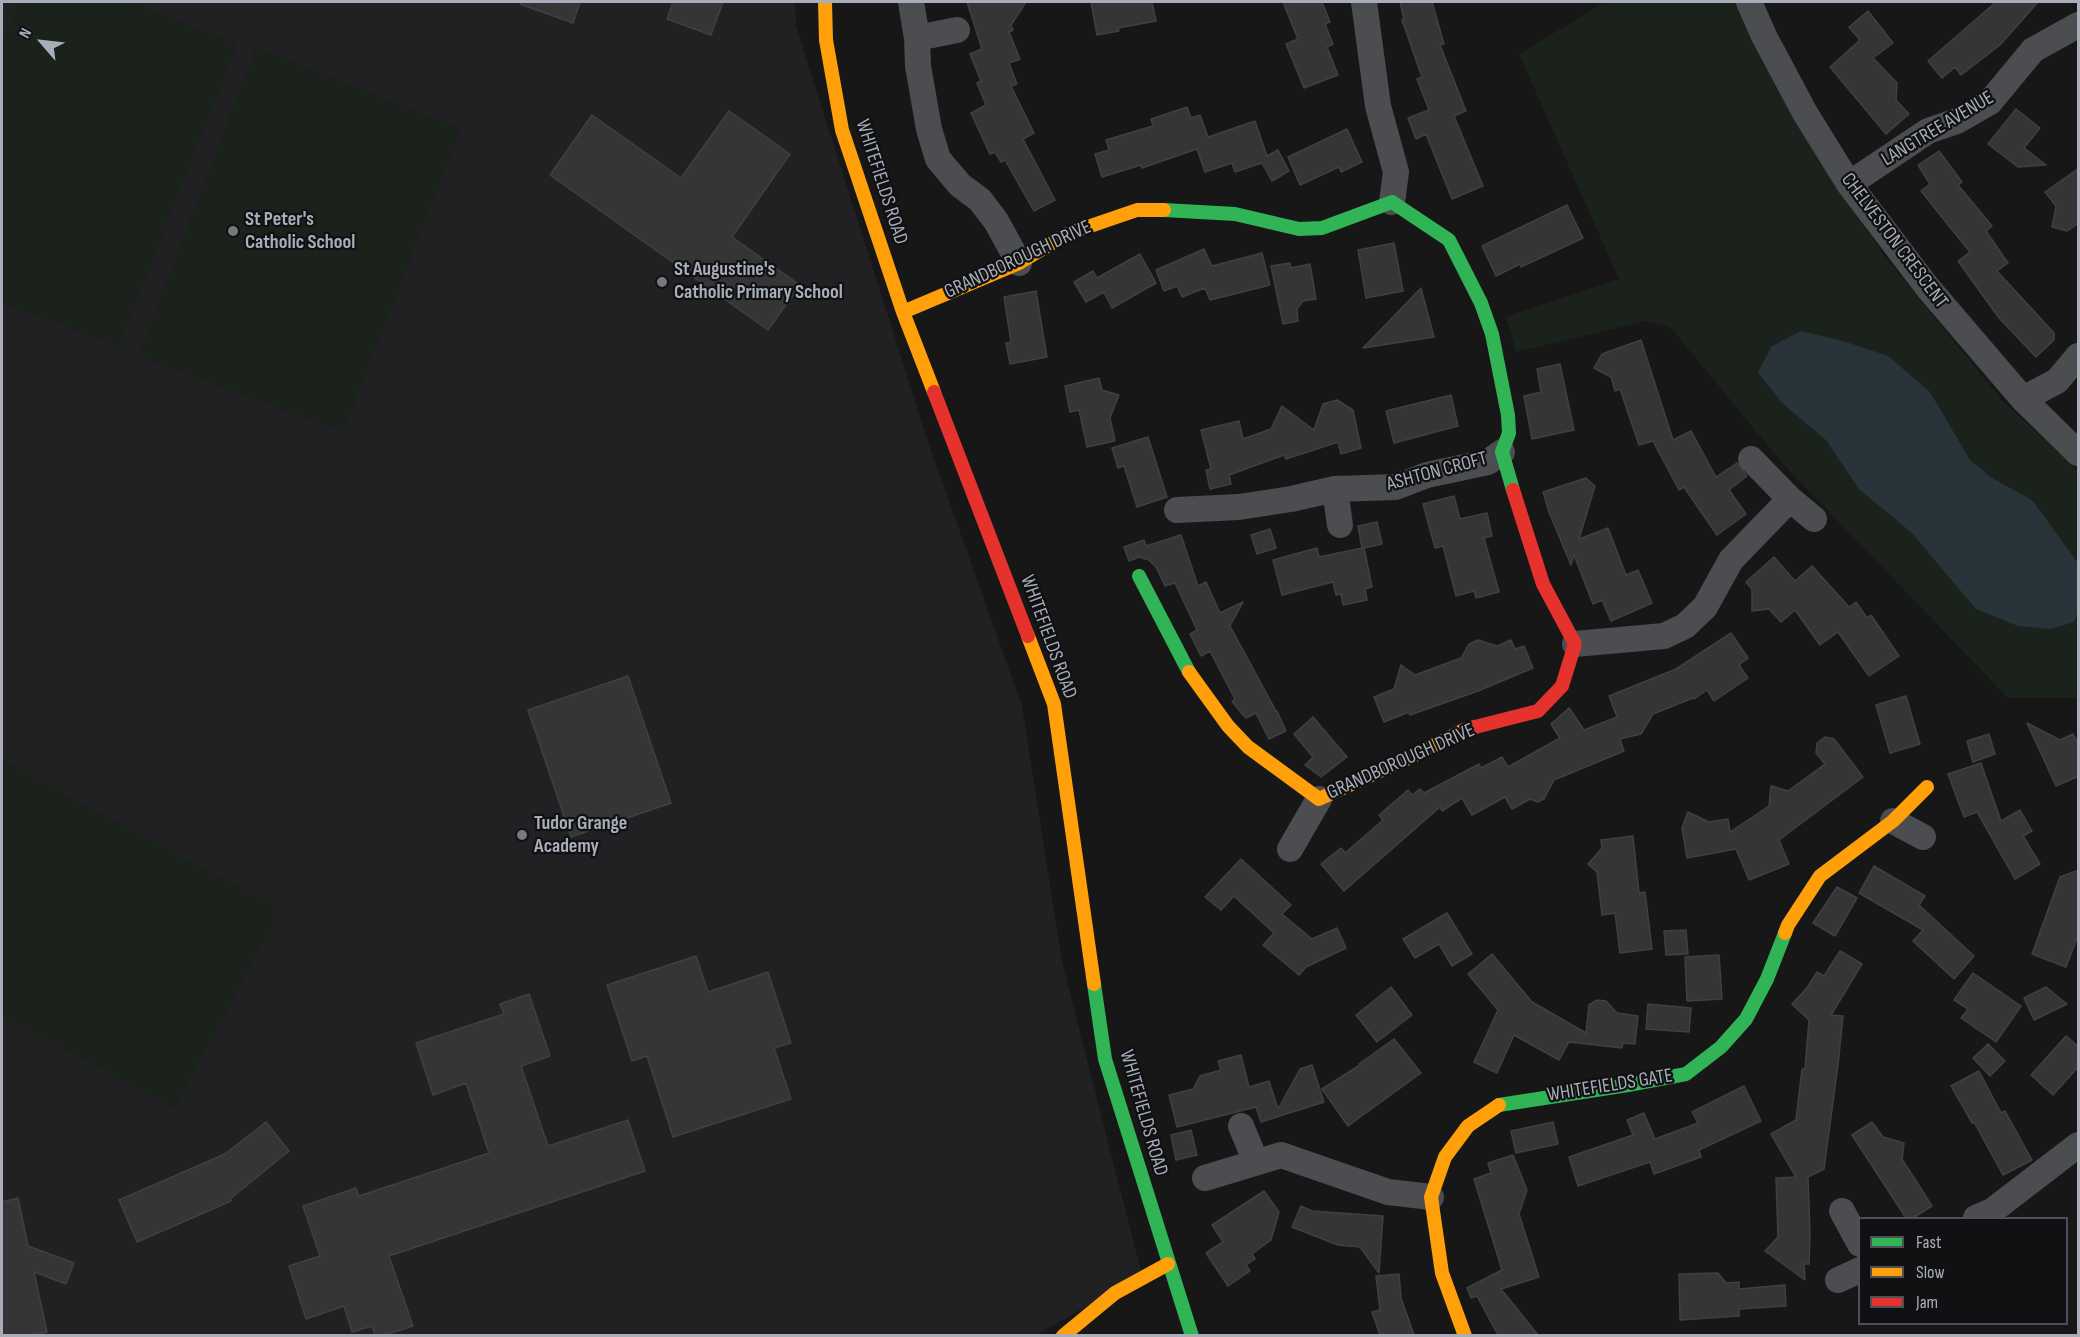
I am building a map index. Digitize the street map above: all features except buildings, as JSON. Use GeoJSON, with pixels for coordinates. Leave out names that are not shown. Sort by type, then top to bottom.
{"type":"FeatureCollection","features":[{"type":"Feature","properties":{"kind":"street","name":"WHITEFIELDS ROAD"},"geometry":{"type":"LineString","coordinates":[[825,2],[826,40],[842,130],[903,312],[1054,704],[1105,1059],[1192,1335]]}},
{"type":"Feature","properties":{"kind":"street"},"geometry":{"type":"LineString","coordinates":[[911,2],[917,38],[918,66],[929,129],[938,159],[960,184],[980,200],[996,221],[1019,262]]}},
{"type":"Feature","properties":{"kind":"street"},"geometry":{"type":"LineString","coordinates":[[1364,2],[1378,106],[1396,172],[1392,202],[1449,240],[1481,303],[1492,334],[1508,415],[1509,433],[1502,452],[1543,584],[1575,644],[1664,636],[1684,626],[1705,607],[1731,560],[1790,499]]}},
{"type":"Feature","properties":{"kind":"street","name":"CHELVESTON CRESCENT"},"geometry":{"type":"LineString","coordinates":[[1749,2],[1764,36],[1805,113],[1849,184],[1928,288],[2023,399],[2079,453]]}},
{"type":"Feature","properties":{"kind":"street","name":"LANGTREE AVENUE"},"geometry":{"type":"LineString","coordinates":[[1849,184],[1928,131],[1957,121],[1990,102],[2033,50],[2079,25]]}},
{"type":"Feature","properties":{"kind":"street"},"geometry":{"type":"LineString","coordinates":[[917,38],[957,30]]}},
{"type":"Feature","properties":{"kind":"street","name":"GRANDBOROUGH DRIVE"},"geometry":{"type":"LineString","coordinates":[[903,312],[1019,262],[1067,234],[1137,210],[1235,214],[1299,229],[1322,228],[1392,202]]}},
{"type":"Feature","properties":{"kind":"street"},"geometry":{"type":"LineString","coordinates":[[2023,399],[2057,381],[2079,356]]}},
{"type":"Feature","properties":{"kind":"street","name":"ASHTON CROFT"},"geometry":{"type":"LineString","coordinates":[[1177,510],[1239,507],[1292,499],[1335,489],[1396,487],[1426,475],[1488,462],[1502,452]]}},
{"type":"Feature","properties":{"kind":"street"},"geometry":{"type":"LineString","coordinates":[[1751,459],[1790,499],[1814,519]]}},
{"type":"Feature","properties":{"kind":"street"},"geometry":{"type":"LineString","coordinates":[[1335,489],[1340,525]]}},
{"type":"Feature","properties":{"kind":"street","name":"GRANDBOROUGH DRIVE"},"geometry":{"type":"LineString","coordinates":[[1139,576],[1193,680],[1228,726],[1248,747],[1319,799]]}},
{"type":"Feature","properties":{"kind":"street","name":"GRANDBOROUGH DRIVE"},"geometry":{"type":"LineString","coordinates":[[1290,849],[1319,799],[1464,730],[1538,711],[1562,686],[1575,644]]}},
{"type":"Feature","properties":{"kind":"street","name":"WHITEFIELDS GATE"},"geometry":{"type":"LineString","coordinates":[[1465,1335],[1442,1273],[1431,1197],[1445,1156],[1468,1125],[1497,1105],[1686,1074],[1721,1047],[1746,1019],[1767,979],[1788,925],[1820,876],[1893,821],[1927,787]]}},
{"type":"Feature","properties":{"kind":"street"},"geometry":{"type":"LineString","coordinates":[[1893,821],[1923,837]]}},
{"type":"Feature","properties":{"kind":"street"},"geometry":{"type":"LineString","coordinates":[[1241,1126],[1256,1162]]}},
{"type":"Feature","properties":{"kind":"street"},"geometry":{"type":"LineString","coordinates":[[1978,1217],[1992,1211],[2079,1145]]}},
{"type":"Feature","properties":{"kind":"street"},"geometry":{"type":"LineString","coordinates":[[1205,1178],[1281,1155],[1388,1192],[1431,1197]]}},
{"type":"Feature","properties":{"kind":"street"},"geometry":{"type":"LineString","coordinates":[[1842,1210],[1858,1240]]}},
{"type":"Feature","properties":{"kind":"street"},"geometry":{"type":"LineString","coordinates":[[1063,1335],[1115,1293],[1168,1264]]}},
{"type":"Feature","properties":{"kind":"shaded area","name":"Tudor Grange Academy"},"geometry":{"type":"Polygon","coordinates":[[[2,2],[795,2],[796,26],[927,439],[1022,706],[1062,962],[1142,1275],[1036,1335],[2,1336],[2,2]]]}},
{"type":"Feature","properties":{"kind":"shaded area"},"geometry":{"type":"Polygon","coordinates":[[[18,2],[132,2],[237,44],[119,347],[2,303],[2,44],[18,2]]]}},
{"type":"Feature","properties":{"kind":"shaded area"},"geometry":{"type":"Polygon","coordinates":[[[1605,2],[1738,2],[1817,157],[1885,257],[2002,400],[2078,471],[2078,698],[2008,698],[1784,465],[1670,327],[1647,321],[1516,352],[1506,317],[1619,279],[1519,54],[1605,2]]]}},
{"type":"Feature","properties":{"kind":"shaded area"},"geometry":{"type":"Polygon","coordinates":[[[256,47],[461,129],[343,432],[138,356],[256,47]]]}},
{"type":"Feature","properties":{"kind":"shaded area"},"geometry":{"type":"Polygon","coordinates":[[[1801,331],[1843,341],[1888,356],[1930,392],[1970,460],[1992,478],[2032,500],[2078,563],[2078,611],[2074,622],[2051,629],[2018,626],[1976,609],[1912,533],[1859,489],[1826,440],[1782,403],[1758,372],[1772,346],[1801,331]]]}},
{"type":"Feature","properties":{"kind":"shaded area"},"geometry":{"type":"Polygon","coordinates":[[[2,760],[281,910],[175,1108],[2,1016],[2,760]]]}},
{"type":"Feature","properties":{"kind":"traffic: fast"},"geometry":{"type":"LineString","coordinates":[[1164,210],[1235,214],[1299,229],[1322,228],[1392,202],[1449,240],[1481,303],[1492,334],[1508,415],[1509,433],[1502,452],[1513,490]]}},
{"type":"Feature","properties":{"kind":"traffic: fast"},"geometry":{"type":"LineString","coordinates":[[1139,576],[1189,672]]}},
{"type":"Feature","properties":{"kind":"traffic: fast"},"geometry":{"type":"LineString","coordinates":[[1499,1105],[1686,1074],[1721,1047],[1746,1019],[1767,979],[1785,933]]}},
{"type":"Feature","properties":{"kind":"traffic: fast"},"geometry":{"type":"LineString","coordinates":[[1094,984],[1105,1059],[1192,1336]]}},
{"type":"Feature","properties":{"kind":"traffic: slow"},"geometry":{"type":"LineString","coordinates":[[825,2],[826,40],[842,130],[903,312],[934,392]]}},
{"type":"Feature","properties":{"kind":"traffic: slow"},"geometry":{"type":"LineString","coordinates":[[903,312],[1019,263],[1067,234],[1137,210],[1164,210]]}},
{"type":"Feature","properties":{"kind":"traffic: slow"},"geometry":{"type":"LineString","coordinates":[[1028,636],[1054,704],[1094,984]]}},
{"type":"Feature","properties":{"kind":"traffic: slow"},"geometry":{"type":"LineString","coordinates":[[1189,672],[1228,726],[1248,747],[1319,799],[1464,730],[1475,727]]}},
{"type":"Feature","properties":{"kind":"traffic: slow"},"geometry":{"type":"LineString","coordinates":[[1785,933],[1820,876],[1893,821],[1927,787]]}},
{"type":"Feature","properties":{"kind":"traffic: slow"},"geometry":{"type":"LineString","coordinates":[[1465,1336],[1442,1273],[1431,1197],[1445,1157],[1468,1126],[1499,1105]]}},
{"type":"Feature","properties":{"kind":"traffic: slow"},"geometry":{"type":"LineString","coordinates":[[1063,1336],[1115,1293],[1168,1264]]}},
{"type":"Feature","properties":{"kind":"traffic: jam"},"geometry":{"type":"LineString","coordinates":[[934,392],[1028,636]]}},
{"type":"Feature","properties":{"kind":"traffic: jam"},"geometry":{"type":"LineString","coordinates":[[1475,727],[1538,711],[1562,686],[1575,644],[1543,584],[1513,490]]}},
{"type":"Feature","properties":{"kind":"place","name":"St Peter's Catholic School"},"geometry":{"type":"Point","coordinates":[233,231]}},
{"type":"Feature","properties":{"kind":"place","name":"St Augustine's Catholic Primary School"},"geometry":{"type":"Point","coordinates":[662,282]}},
{"type":"Feature","properties":{"kind":"place","name":"Tudor Grange Academy"},"geometry":{"type":"Point","coordinates":[522,835]}}]}
